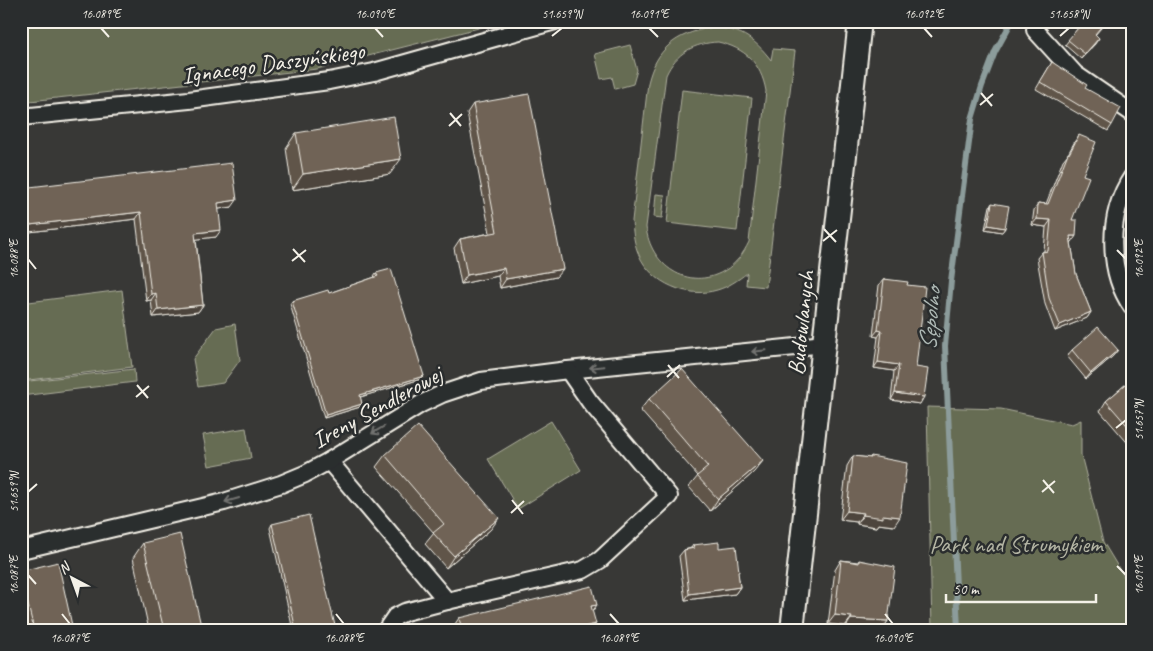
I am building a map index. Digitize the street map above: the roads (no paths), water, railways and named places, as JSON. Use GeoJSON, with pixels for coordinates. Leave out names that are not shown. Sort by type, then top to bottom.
{"type":"FeatureCollection","features":[{"type":"Feature","properties":{"kind":"street","name":"Ignacego Daszyńskiego"},"geometry":{"type":"LineString","coordinates":[[21,117],[189,100],[330,80],[374,72],[555,21]]}},
{"type":"Feature","properties":{"kind":"street","name":"Budowlanych"},"geometry":{"type":"LineString","coordinates":[[792,630],[860,21]]}},
{"type":"Feature","properties":{"kind":"street"},"geometry":{"type":"LineString","coordinates":[[1035,30],[1075,74],[1132,113]]}},
{"type":"Feature","properties":{"kind":"street"},"geometry":{"type":"LineString","coordinates":[[1128,303],[1115,264],[1113,229],[1120,200],[1132,177]]}},
{"type":"Feature","properties":{"kind":"street","name":"Ireny Sendlerowej"},"geometry":{"type":"LineString","coordinates":[[21,550],[239,498],[281,484],[329,461],[421,404],[442,394],[481,381],[568,370],[825,344]]}},
{"type":"Feature","properties":{"kind":"street"},"geometry":{"type":"LineString","coordinates":[[386,630],[395,617],[405,612],[448,600],[583,570],[600,560],[669,496],[590,402],[568,370]]}},
{"type":"Feature","properties":{"kind":"street"},"geometry":{"type":"LineString","coordinates":[[329,461],[448,600]]}},
{"type":"Feature","properties":{"kind":"waterway","name":"Sępolno"},"geometry":{"type":"LineString","coordinates":[[958,630],[945,346],[951,281],[972,119],[995,52],[1012,21]]}},
{"type":"Feature","properties":{"kind":"park label","name":"Park nad Strumykiem"},"geometry":{"type":"Point","coordinates":[1016,544]}}]}
